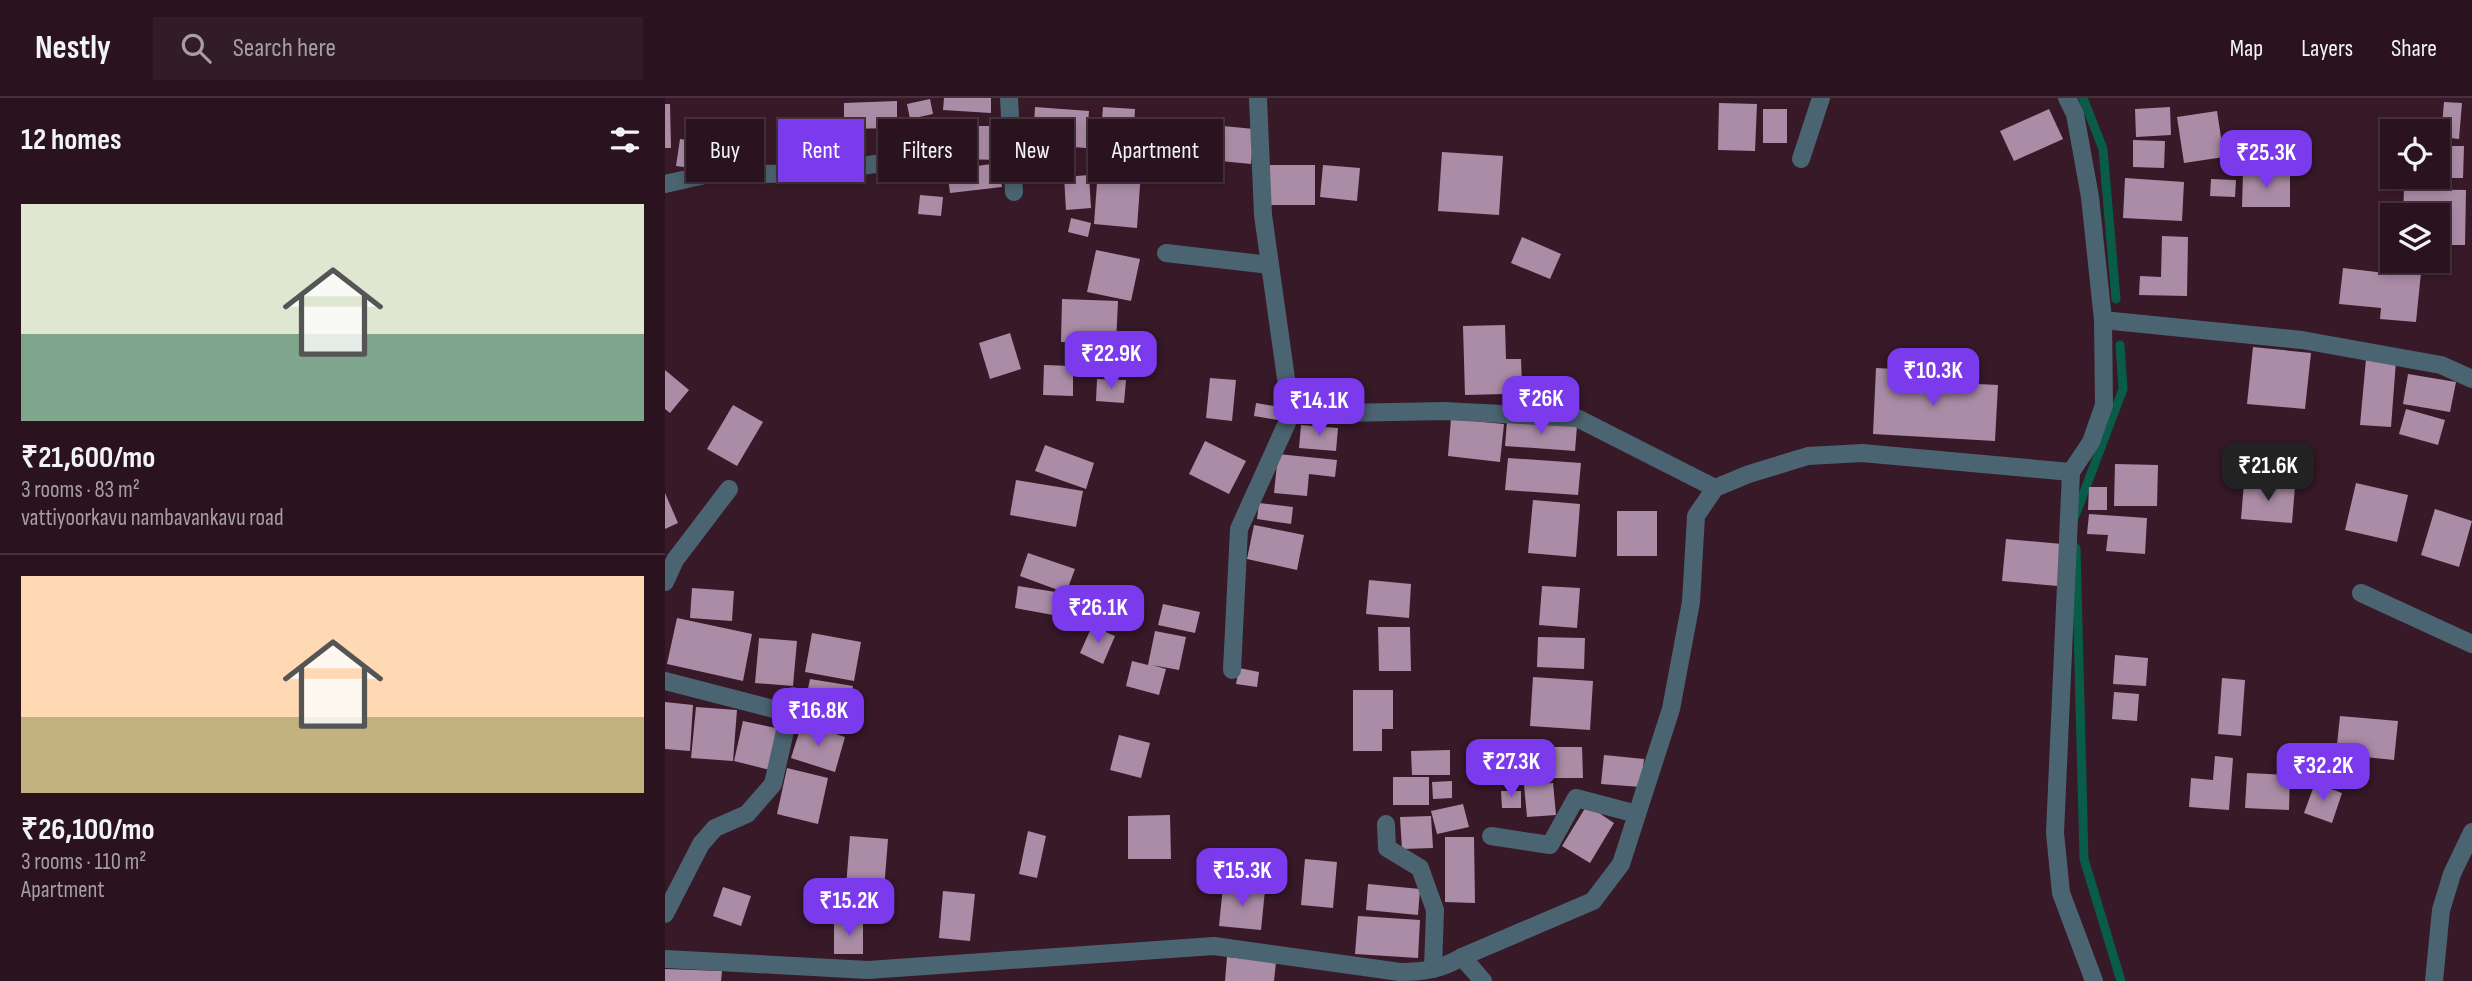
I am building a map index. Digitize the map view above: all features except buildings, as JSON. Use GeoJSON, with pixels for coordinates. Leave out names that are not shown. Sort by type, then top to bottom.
{"type":"FeatureCollection","features":[{"type":"Feature","properties":{"kind":"street"},"geometry":{"type":"LineString","coordinates":[[1009,98],[1014,192]]}},
{"type":"Feature","properties":{"kind":"street"},"geometry":{"type":"LineString","coordinates":[[1232,670],[1240,529],[1291,414],[1263,215],[1258,98]]}},
{"type":"Feature","properties":{"kind":"street"},"geometry":{"type":"LineString","coordinates":[[1801,159],[1821,98]]}},
{"type":"Feature","properties":{"kind":"street"},"geometry":{"type":"LineString","coordinates":[[2067,98],[2075,114],[2090,197],[2103,320],[2103,405],[2091,442],[2071,472],[2055,833],[2061,893],[2094,981]]}},
{"type":"Feature","properties":{"kind":"street"},"geometry":{"type":"LineString","coordinates":[[665,184],[705,175],[816,173],[878,164]]}},
{"type":"Feature","properties":{"kind":"street"},"geometry":{"type":"LineString","coordinates":[[1166,253],[1270,265]]}},
{"type":"Feature","properties":{"kind":"street"},"geometry":{"type":"LineString","coordinates":[[2103,320],[2302,340],[2441,365],[2472,379]]}},
{"type":"Feature","properties":{"kind":"street"},"geometry":{"type":"LineString","coordinates":[[1291,414],[1444,411],[1577,418],[1715,488]]}},
{"type":"Feature","properties":{"kind":"street"},"geometry":{"type":"LineString","coordinates":[[665,959],[868,970],[1214,946],[1400,972],[1441,972],[1462,957],[1593,901],[1621,864],[1671,709],[1691,602],[1696,516],[1715,488],[1749,474],[1808,456],[1862,453],[2071,472]]}},
{"type":"Feature","properties":{"kind":"street"},"geometry":{"type":"LineString","coordinates":[[665,582],[675,560],[729,489]]}},
{"type":"Feature","properties":{"kind":"street"},"geometry":{"type":"LineString","coordinates":[[2361,593],[2472,644]]}},
{"type":"Feature","properties":{"kind":"street"},"geometry":{"type":"LineString","coordinates":[[665,681],[791,704],[773,784],[747,814],[725,822],[701,844],[665,914]]}},
{"type":"Feature","properties":{"kind":"street"},"geometry":{"type":"LineString","coordinates":[[1491,835],[1551,845],[1576,798],[1637,814]]}},
{"type":"Feature","properties":{"kind":"street"},"geometry":{"type":"LineString","coordinates":[[1386,824],[1387,848],[1420,868],[1435,910],[1441,972]]}},
{"type":"Feature","properties":{"kind":"street"},"geometry":{"type":"LineString","coordinates":[[2434,981],[2441,910],[2452,874],[2472,832]]}},
{"type":"Feature","properties":{"kind":"street"},"geometry":{"type":"LineString","coordinates":[[1462,957],[1483,981]]}},
{"type":"Feature","properties":{"kind":"waterway"},"geometry":{"type":"LineString","coordinates":[[2083,98],[2103,149],[2116,299]]}},
{"type":"Feature","properties":{"kind":"waterway"},"geometry":{"type":"LineString","coordinates":[[2075,516],[2123,389],[2120,345]]}},
{"type":"Feature","properties":{"kind":"waterway"},"geometry":{"type":"LineString","coordinates":[[2076,548],[2084,859],[2121,981]]}}]}
